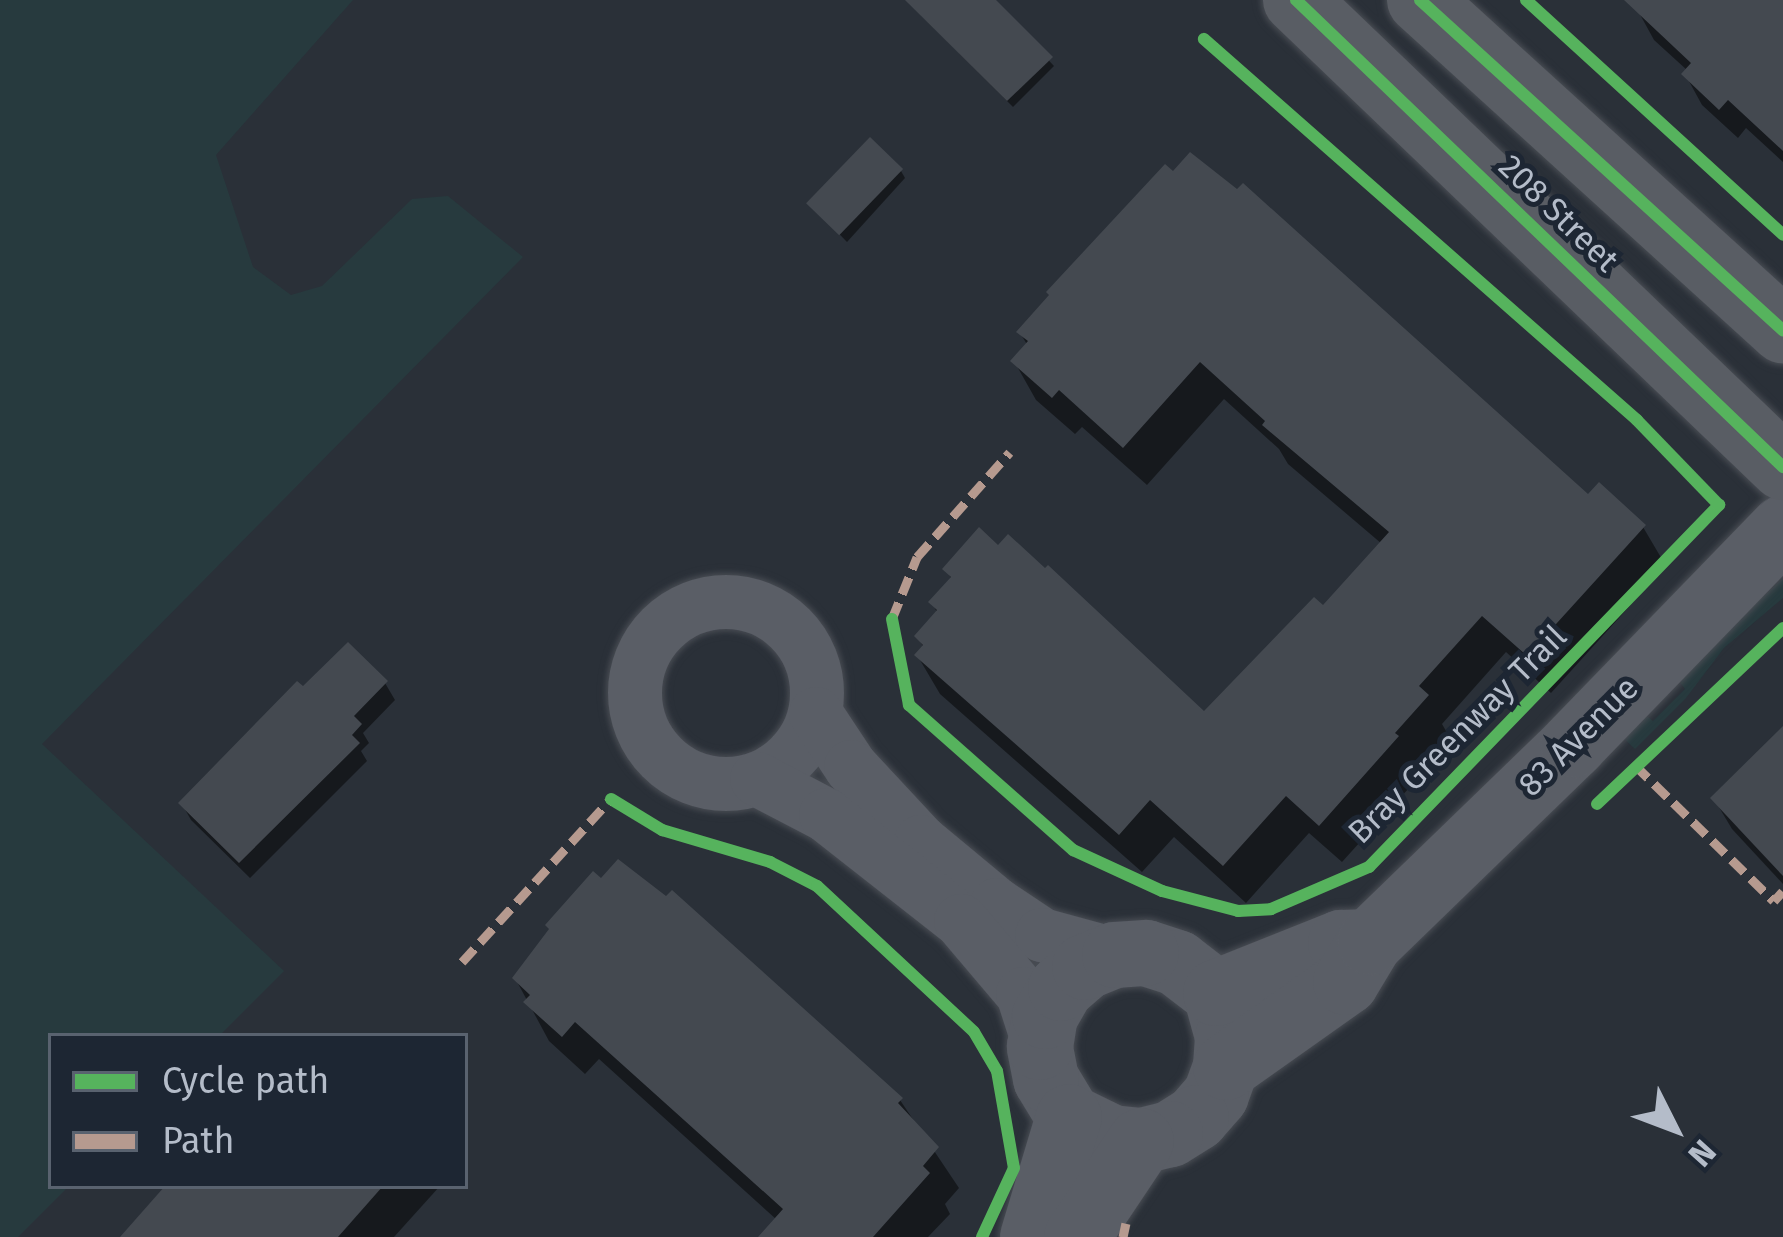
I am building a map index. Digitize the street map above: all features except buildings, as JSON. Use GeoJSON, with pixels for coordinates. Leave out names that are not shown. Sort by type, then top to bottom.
{"type":"FeatureCollection","features":[{"type":"Feature","properties":{"kind":"main road","name":"208 Street"},"geometry":{"type":"LineString","coordinates":[[1297,0],[1783,467]]}},
{"type":"Feature","properties":{"kind":"main road","name":"208 Street"},"geometry":{"type":"LineString","coordinates":[[1420,0],[1783,330]]}},
{"type":"Feature","properties":{"kind":"street","name":"83 Avenue"},"geometry":{"type":"LineString","coordinates":[[1226,1067],[1346,982],[1370,942],[1573,746],[1783,528]]}},
{"type":"Feature","properties":{"kind":"street"},"geometry":{"type":"LineString","coordinates":[[710,602],[740,602],[769,611],[793,629],[810,655],[817,683],[816,714],[784,765],[757,779],[727,785],[698,781],[670,766],[650,745],[637,716],[634,686],[642,657],[658,631],[681,613],[710,602]]}},
{"type":"Feature","properties":{"kind":"street"},"geometry":{"type":"LineString","coordinates":[[816,714],[850,767],[921,842],[997,905],[1042,935],[1115,955]]}},
{"type":"Feature","properties":{"kind":"street"},"geometry":{"type":"LineString","coordinates":[[757,779],[826,815],[962,920],[1023,994],[1046,1079],[1069,1117],[1112,1138],[1141,1141],[1170,1134],[1196,1118],[1216,1095],[1226,1067],[1228,1037],[1216,993],[1177,963],[1146,953],[1115,955],[1085,967],[1061,988],[1046,1016],[1040,1047]]}},
{"type":"Feature","properties":{"kind":"street"},"geometry":{"type":"LineString","coordinates":[[1216,993],[1341,944],[1370,942]]}},
{"type":"Feature","properties":{"kind":"street"},"geometry":{"type":"LineString","coordinates":[[1033,1237],[1069,1117]]}},
{"type":"Feature","properties":{"kind":"street"},"geometry":{"type":"LineString","coordinates":[[1077,1237],[1141,1141]]}},
{"type":"Feature","properties":{"kind":"green space"},"geometry":{"type":"Polygon","coordinates":[[[0,0],[353,0],[216,155],[253,267],[291,295],[322,286],[412,199],[448,196],[523,257],[42,744],[284,971],[222,1033],[48,1033],[48,1189],[66,1189],[18,1237],[0,1237],[0,0]]]}},
{"type":"Feature","properties":{"kind":"green space"},"geometry":{"type":"Polygon","coordinates":[[[1783,578],[1783,598],[1724,648],[1686,698],[1635,749],[1620,735],[1642,712],[1653,721],[1685,689],[1676,677],[1783,578]]]}},
{"type":"Feature","properties":{"kind":"marked path"},"geometry":{"type":"LineString","coordinates":[[892,619],[917,557],[1010,452]]}},
{"type":"Feature","properties":{"kind":"marked path"},"geometry":{"type":"LineString","coordinates":[[1635,765],[1774,901],[1783,891]]}},
{"type":"Feature","properties":{"kind":"marked path"},"geometry":{"type":"LineString","coordinates":[[462,962],[611,799]]}},
{"type":"Feature","properties":{"kind":"marked path"},"geometry":{"type":"LineString","coordinates":[[1123,1237],[1126,1223]]}},
{"type":"Feature","properties":{"kind":"cycle path"},"geometry":{"type":"LineString","coordinates":[[1296,0],[1783,467]]}},
{"type":"Feature","properties":{"kind":"cycle path"},"geometry":{"type":"LineString","coordinates":[[1420,0],[1783,330]]}},
{"type":"Feature","properties":{"kind":"cycle path"},"geometry":{"type":"LineString","coordinates":[[1526,0],[1783,235]]}},
{"type":"Feature","properties":{"kind":"cycle path","name":"Bray Greenway Trail"},"geometry":{"type":"LineString","coordinates":[[892,619],[909,705],[1073,850],[1162,891],[1238,911],[1271,909],[1369,867],[1719,505],[1637,420],[1204,39]]}},
{"type":"Feature","properties":{"kind":"cycle path"},"geometry":{"type":"LineString","coordinates":[[1597,804],[1783,628]]}},
{"type":"Feature","properties":{"kind":"cycle path"},"geometry":{"type":"LineString","coordinates":[[611,799],[662,830],[770,862],[817,886],[974,1032],[997,1071],[1014,1168],[982,1237]]}}]}
